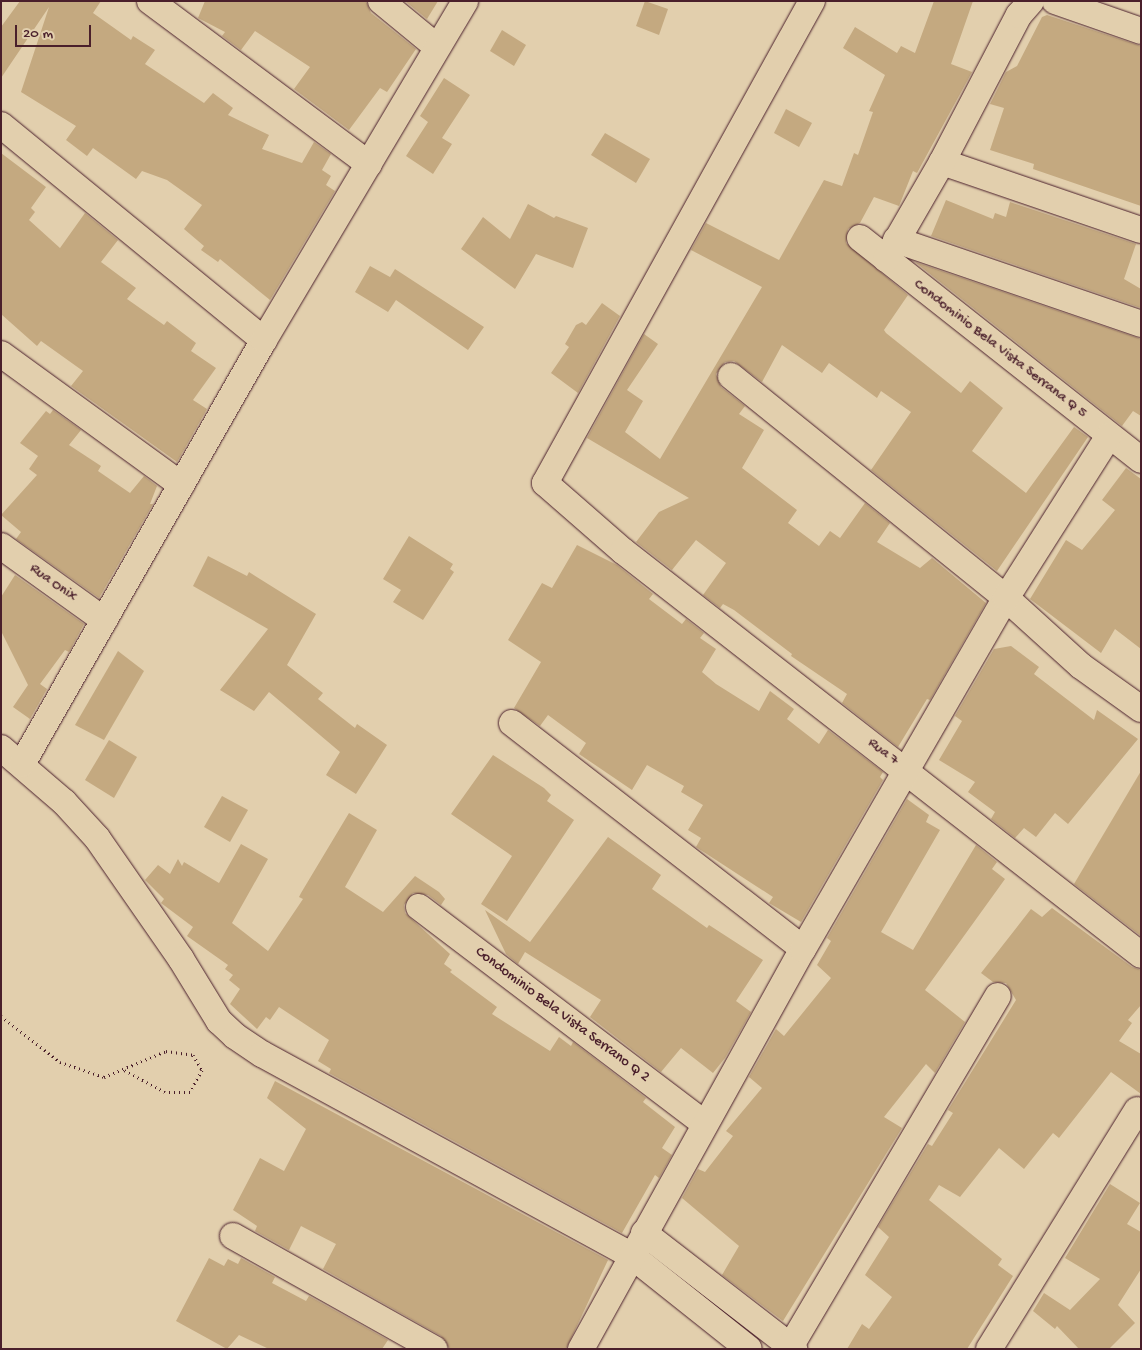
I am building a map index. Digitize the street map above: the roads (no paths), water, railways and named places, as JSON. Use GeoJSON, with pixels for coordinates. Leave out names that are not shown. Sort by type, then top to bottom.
{"type":"FeatureCollection","features":[{"type":"Feature","properties":{"kind":"street"},"geometry":{"type":"LineString","coordinates":[[150,1],[369,164]]}},
{"type":"Feature","properties":{"kind":"street"},"geometry":{"type":"LineString","coordinates":[[381,1],[437,47]]}},
{"type":"Feature","properties":{"kind":"street"},"geometry":{"type":"LineString","coordinates":[[22,764],[264,340],[465,1]]}},
{"type":"Feature","properties":{"kind":"street","name":"Rua 7"},"geometry":{"type":"LineString","coordinates":[[812,1],[545,483],[623,551],[1141,955]]}},
{"type":"Feature","properties":{"kind":"street"},"geometry":{"type":"LineString","coordinates":[[891,250],[942,162],[1019,15],[1031,1]]}},
{"type":"Feature","properties":{"kind":"street"},"geometry":{"type":"LineString","coordinates":[[1055,1],[1083,6],[1141,31]]}},
{"type":"Feature","properties":{"kind":"street"},"geometry":{"type":"LineString","coordinates":[[1,125],[264,340]]}},
{"type":"Feature","properties":{"kind":"street"},"geometry":{"type":"LineString","coordinates":[[942,162],[1141,230]]}},
{"type":"Feature","properties":{"kind":"street","name":"Condominio Bela Vista Serrana Q 5"},"geometry":{"type":"LineString","coordinates":[[860,238],[891,250],[1141,324]]}},
{"type":"Feature","properties":{"kind":"street","name":"Condominio Bela Vista Serrana Q 5"},"geometry":{"type":"LineString","coordinates":[[891,250],[1109,436],[1141,460]]}},
{"type":"Feature","properties":{"kind":"street"},"geometry":{"type":"LineString","coordinates":[[1,354],[181,485]]}},
{"type":"Feature","properties":{"kind":"street"},"geometry":{"type":"LineString","coordinates":[[731,376],[1006,598],[1081,666],[1141,709]]}},
{"type":"Feature","properties":{"kind":"street"},"geometry":{"type":"LineString","coordinates":[[582,1349],[704,1123],[803,948],[1006,598],[1109,436]]}},
{"type":"Feature","properties":{"kind":"street","name":"Rua Onix"},"geometry":{"type":"LineString","coordinates":[[1,546],[104,620]]}},
{"type":"Feature","properties":{"kind":"street"},"geometry":{"type":"LineString","coordinates":[[512,723],[803,948]]}},
{"type":"Feature","properties":{"kind":"street"},"geometry":{"type":"LineString","coordinates":[[1,748],[22,764],[97,838],[181,959],[219,1021],[235,1036],[262,1054],[632,1256],[749,1349]]}},
{"type":"Feature","properties":{"kind":"street","name":"Condominio Bela Vista Serrano Q 2"},"geometry":{"type":"LineString","coordinates":[[419,907],[704,1123]]}},
{"type":"Feature","properties":{"kind":"street"},"geometry":{"type":"LineString","coordinates":[[644,1233],[791,1348],[998,996]]}},
{"type":"Feature","properties":{"kind":"street"},"geometry":{"type":"LineString","coordinates":[[988,1349],[1137,1110]]}},
{"type":"Feature","properties":{"kind":"street"},"geometry":{"type":"LineString","coordinates":[[232,1236],[434,1349]]}}]}
